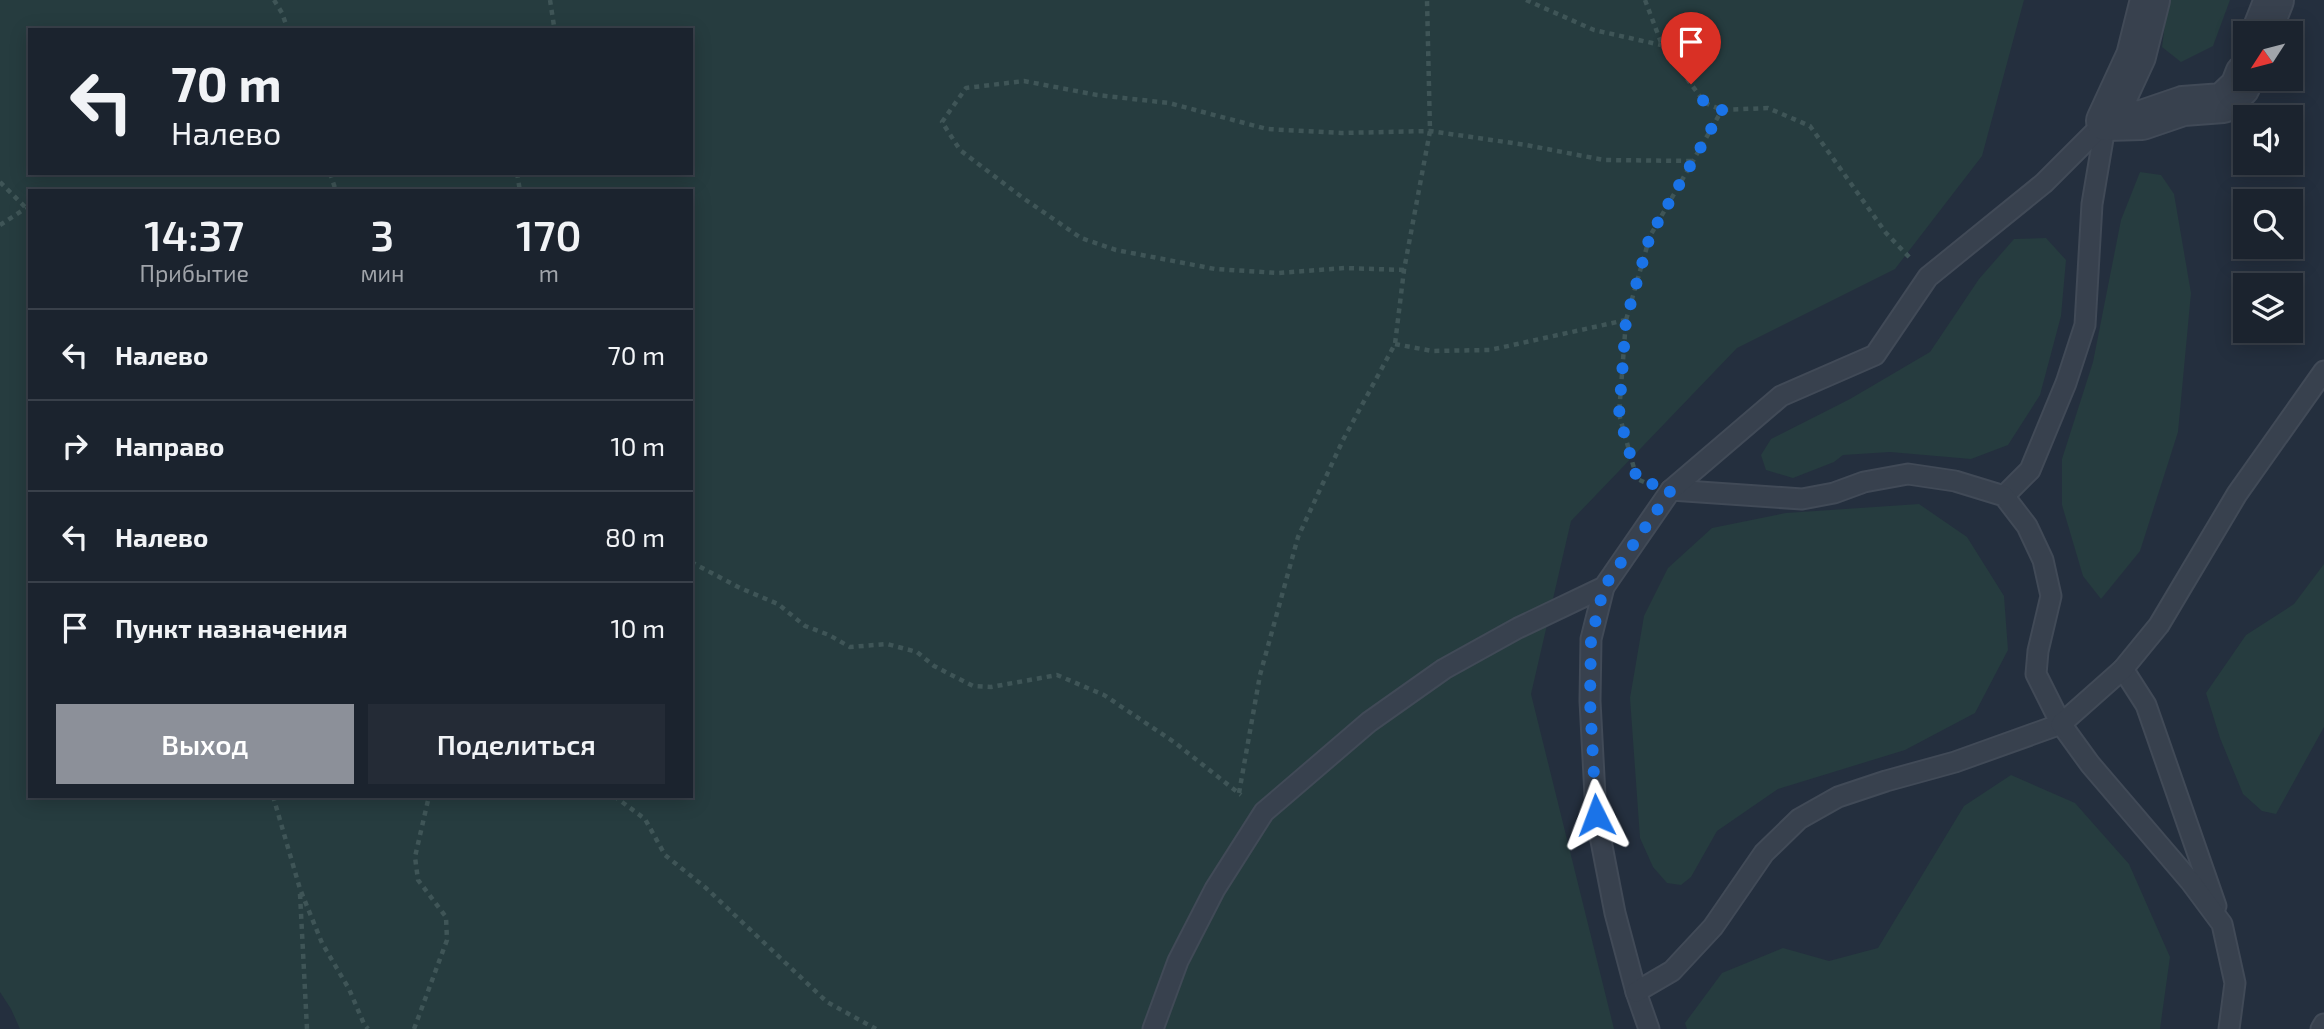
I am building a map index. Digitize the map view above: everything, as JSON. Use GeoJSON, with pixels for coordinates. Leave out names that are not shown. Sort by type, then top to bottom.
{"type":"FeatureCollection","features":[{"type":"Feature","properties":{"kind":"street"},"geometry":{"type":"LineString","coordinates":[[2150,0],[2136,56],[2105,121],[2142,120],[2183,106],[2223,103],[2236,91]]}},
{"type":"Feature","properties":{"kind":"street"},"geometry":{"type":"LineString","coordinates":[[2266,21],[2274,0]]}},
{"type":"Feature","properties":{"kind":"lane"},"geometry":{"type":"LineString","coordinates":[[1649,1029],[1615,913],[1596,815],[1590,701],[1591,639],[1604,587],[1671,490],[1781,396],[1875,355],[1928,278],[2044,183],[2105,121]]}},
{"type":"Feature","properties":{"kind":"lane"},"geometry":{"type":"LineString","coordinates":[[2004,496],[2030,470],[2066,383],[2085,325],[2092,204],[2105,121]]}},
{"type":"Feature","properties":{"kind":"lane"},"geometry":{"type":"LineString","coordinates":[[1636,992],[1672,971],[1713,927],[1764,853],[1799,819],[1838,797],[1955,762],[2061,724],[2123,669],[2159,625],[2237,494],[2324,371]]}},
{"type":"Feature","properties":{"kind":"lane"},"geometry":{"type":"LineString","coordinates":[[1671,490],[1802,499],[1834,493],[1864,482],[1908,474],[1955,481],[2004,496],[2027,526],[2043,560],[2051,596],[2038,651],[2036,674],[2061,724],[2090,764],[2190,881],[2222,924]]}},
{"type":"Feature","properties":{"kind":"lane"},"geometry":{"type":"LineString","coordinates":[[1153,1029],[1178,961],[1209,901],[1264,812],[1369,722],[1444,669],[1518,628],[1604,587]]}},
{"type":"Feature","properties":{"kind":"lane"},"geometry":{"type":"LineString","coordinates":[[2123,669],[2146,705],[2222,924],[2235,983],[2229,1029]]}},
{"type":"Feature","properties":{"kind":"lane"},"geometry":{"type":"LineString","coordinates":[[2321,1029],[2324,1024]]}},
{"type":"Feature","properties":{"kind":"path"},"geometry":{"type":"LineString","coordinates":[[274,0],[287,28]]}},
{"type":"Feature","properties":{"kind":"path"},"geometry":{"type":"LineString","coordinates":[[550,0],[552,28]]}},
{"type":"Feature","properties":{"kind":"path"},"geometry":{"type":"LineString","coordinates":[[1239,793],[1260,675],[1298,537],[1343,440],[1395,344],[1404,270],[1430,131],[1427,0]]}},
{"type":"Feature","properties":{"kind":"path"},"geometry":{"type":"LineString","coordinates":[[1526,0],[1594,30],[1661,45]]}},
{"type":"Feature","properties":{"kind":"path"},"geometry":{"type":"LineString","coordinates":[[1644,0],[1661,45],[1705,103],[1722,110],[1768,108],[1810,126],[1886,233],[1928,278]]}},
{"type":"Feature","properties":{"kind":"path"},"geometry":{"type":"LineString","coordinates":[[1404,270],[1345,268],[1278,273],[1214,269],[1116,250],[1081,239],[960,150],[942,122],[966,88],[1024,81],[1097,95],[1169,103],[1267,129],[1340,133],[1430,131],[1604,160],[1693,161]]}},
{"type":"Feature","properties":{"kind":"path"},"geometry":{"type":"LineString","coordinates":[[1671,490],[1637,479],[1619,415],[1626,320],[1650,236],[1722,110]]}},
{"type":"Feature","properties":{"kind":"path"},"geometry":{"type":"LineString","coordinates":[[0,182],[28,210],[0,225]]}},
{"type":"Feature","properties":{"kind":"path"},"geometry":{"type":"LineString","coordinates":[[1395,344],[1432,351],[1490,349],[1626,320]]}},
{"type":"Feature","properties":{"kind":"path"},"geometry":{"type":"LineString","coordinates":[[693,563],[778,604],[805,626],[830,635],[850,647],[887,644],[917,652],[934,666],[973,686],[991,687],[1057,675],[1104,695],[1174,742],[1264,812]]}},
{"type":"Feature","properties":{"kind":"path"},"geometry":{"type":"LineString","coordinates":[[274,798],[299,889],[322,943],[349,989],[363,1024],[368,1029]]}},
{"type":"Feature","properties":{"kind":"path"},"geometry":{"type":"LineString","coordinates":[[414,1029],[447,940],[446,918],[418,880],[415,857],[429,798]]}},
{"type":"Feature","properties":{"kind":"path"},"geometry":{"type":"LineString","coordinates":[[617,798],[645,819],[665,855],[706,888],[827,1002],[876,1029]]}},
{"type":"Feature","properties":{"kind":"path"},"geometry":{"type":"LineString","coordinates":[[299,889],[307,1029]]}},
{"type":"Feature","properties":{"kind":"green space"},"geometry":{"type":"Polygon","coordinates":[[[0,0],[2024,0],[1982,156],[1895,269],[1737,348],[1571,521],[1531,694],[1614,1029],[20,1029],[0,992],[0,0]]]}},
{"type":"Feature","properties":{"kind":"green space"},"geometry":{"type":"Polygon","coordinates":[[[2163,0],[2230,0],[2213,46],[2181,62],[2162,47],[2165,23],[2163,0]]]}},
{"type":"Feature","properties":{"kind":"green space"},"geometry":{"type":"Polygon","coordinates":[[[2140,172],[2161,175],[2174,194],[2191,293],[2178,432],[2140,551],[2101,599],[2083,576],[2062,505],[2062,459],[2093,362],[2121,220],[2140,172]]]}},
{"type":"Feature","properties":{"kind":"green space"},"geometry":{"type":"Polygon","coordinates":[[[2046,238],[2066,260],[2061,316],[2040,395],[2008,445],[1971,459],[1890,452],[1843,455],[1834,462],[1793,478],[1766,470],[1761,455],[1771,439],[1850,399],[1930,352],[1979,279],[2014,239],[2046,238]]]}},
{"type":"Feature","properties":{"kind":"green space"},"geometry":{"type":"Polygon","coordinates":[[[1919,504],[1967,537],[2004,596],[2008,650],[1975,713],[1905,750],[1778,789],[1717,831],[1691,877],[1681,885],[1667,883],[1653,867],[1640,838],[1630,698],[1644,616],[1668,568],[1712,528],[1786,513],[1919,504]]]}},
{"type":"Feature","properties":{"kind":"green space"},"geometry":{"type":"Polygon","coordinates":[[[2324,564],[2324,727],[2276,814],[2262,811],[2243,794],[2220,738],[2206,693],[2246,635],[2294,604],[2324,564]]]}},
{"type":"Feature","properties":{"kind":"green space"},"geometry":{"type":"Polygon","coordinates":[[[2011,775],[2075,803],[2129,864],[2170,957],[2160,1029],[1687,1029],[1685,1023],[1722,973],[1783,948],[1829,961],[1878,948],[1964,806],[2011,775]]]}},
{"type":"Feature","properties":{"kind":"route"},"geometry":{"type":"LineString","coordinates":[[1596,815],[1590,701],[1591,639],[1604,587],[1671,490],[1637,479],[1619,415],[1626,320],[1650,236],[1722,110],[1705,103],[1691,84]]}}]}
